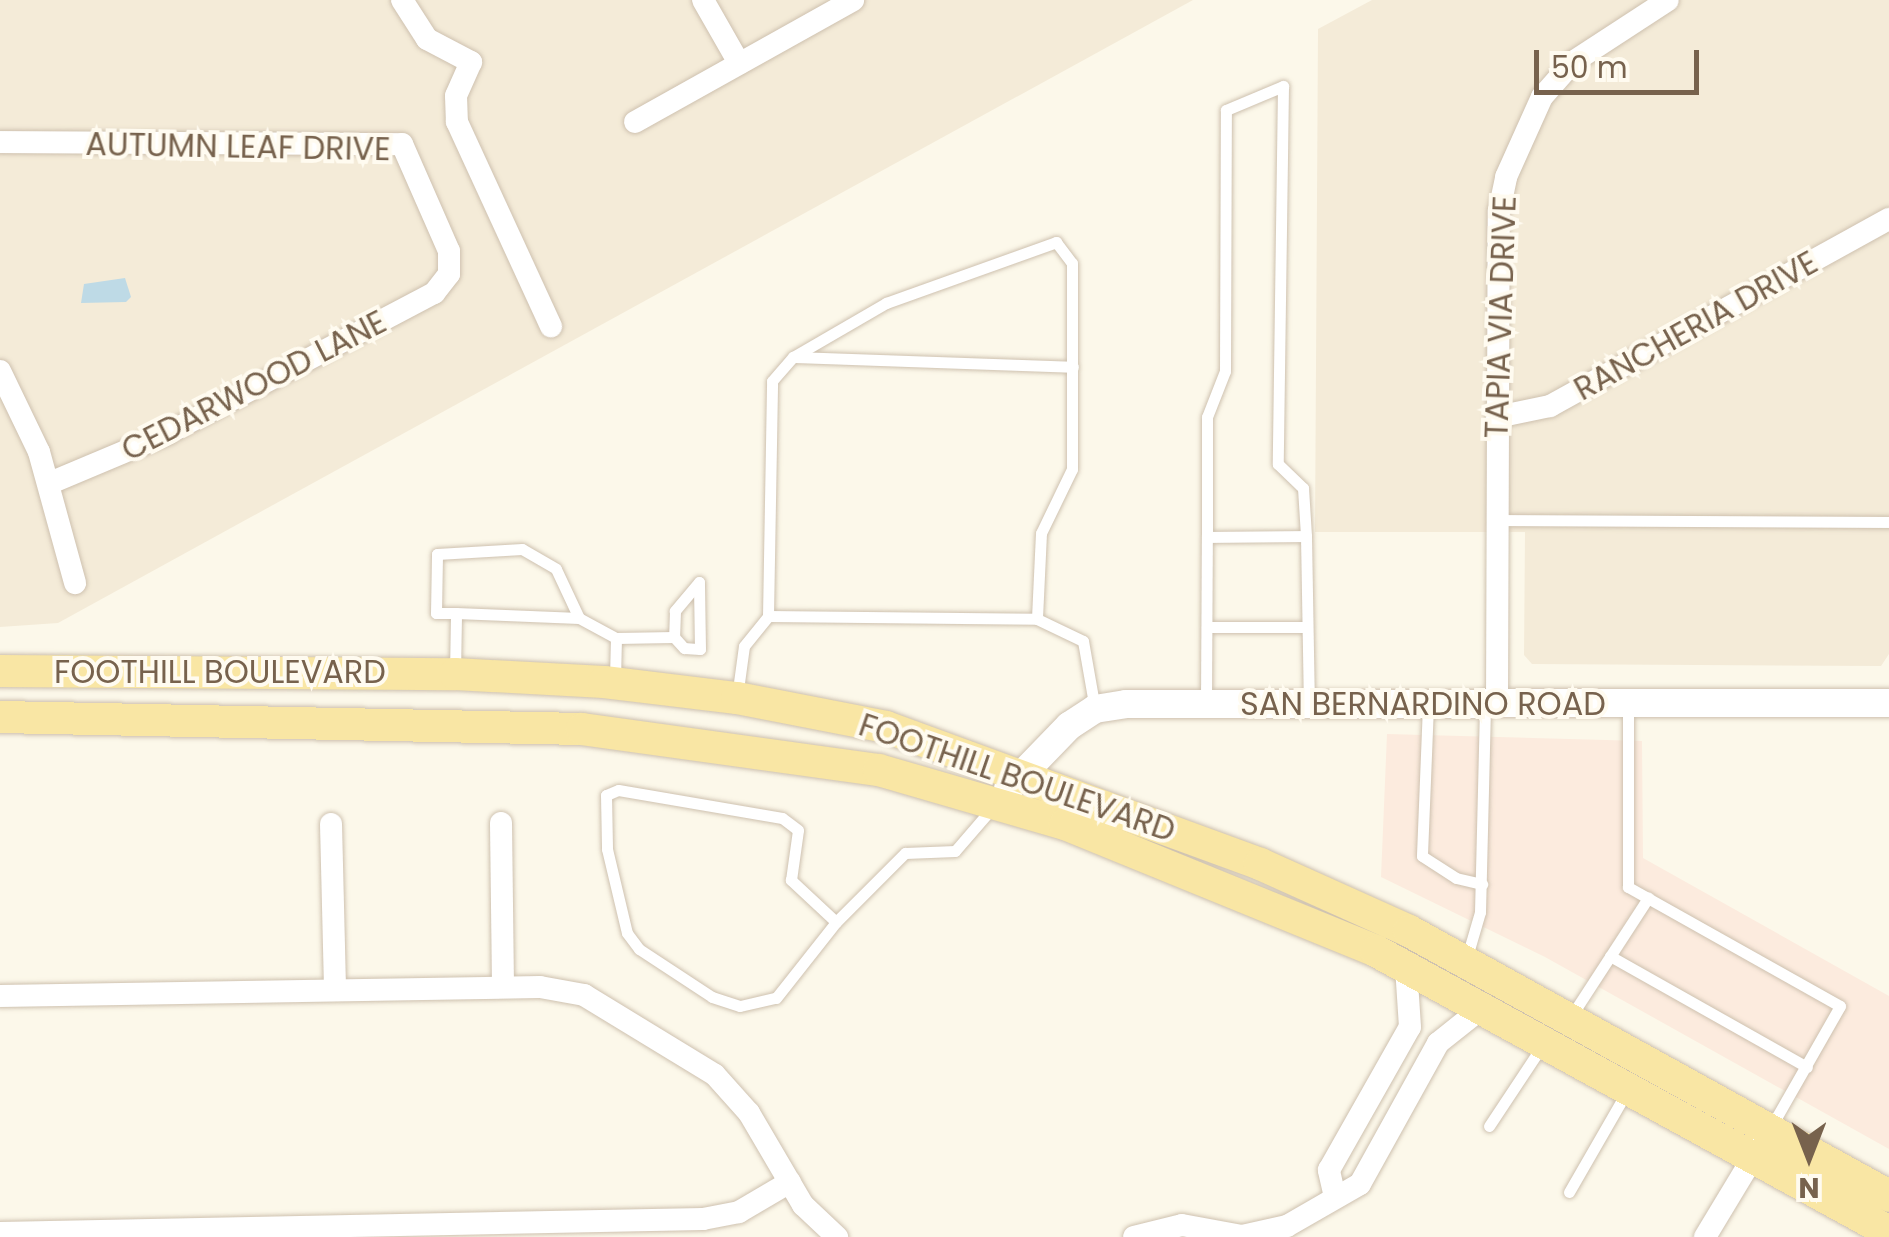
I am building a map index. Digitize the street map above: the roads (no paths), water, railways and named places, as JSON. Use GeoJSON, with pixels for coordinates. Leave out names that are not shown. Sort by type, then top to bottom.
{"type":"FeatureCollection","features":[{"type":"Feature","properties":{"kind":"main road","name":"FOOTHILL BOULEVARD"},"geometry":{"type":"LineString","coordinates":[[0,671],[455,674],[615,683],[736,698],[886,727],[1260,864],[1466,960],[1570,1019],[1889,1232]]}},
{"type":"Feature","properties":{"kind":"main road","name":"FOOTHILL BOULEVARD"},"geometry":{"type":"LineString","coordinates":[[0,718],[582,728],[879,770],[996,803],[1215,881],[1406,967],[1628,1090],[1759,1147],[1889,1196]]}},
{"type":"Feature","properties":{"kind":"street"},"geometry":{"type":"LineString","coordinates":[[402,0],[428,39],[470,62],[456,96],[457,122],[551,326]]}},
{"type":"Feature","properties":{"kind":"street"},"geometry":{"type":"LineString","coordinates":[[703,0],[739,64]]}},
{"type":"Feature","properties":{"kind":"street"},"geometry":{"type":"LineString","coordinates":[[635,122],[853,0]]}},
{"type":"Feature","properties":{"kind":"street","name":"TAPIA VIA DRIVE"},"geometry":{"type":"LineString","coordinates":[[1491,705],[1497,520],[1499,211],[1517,142],[1542,97],[1574,62],[1668,0]]}},
{"type":"Feature","properties":{"kind":"street","name":"AUTUMN LEAF DRIVE"},"geometry":{"type":"LineString","coordinates":[[0,142],[402,144],[450,250],[448,274]]}},
{"type":"Feature","properties":{"kind":"street","name":"RANCHERIA DRIVE"},"geometry":{"type":"LineString","coordinates":[[1497,416],[1550,406],[1889,220]]}},
{"type":"Feature","properties":{"kind":"street","name":"CEDARWOOD LANE"},"geometry":{"type":"LineString","coordinates":[[50,483],[168,433],[434,293],[448,274]]}},
{"type":"Feature","properties":{"kind":"street"},"geometry":{"type":"LineString","coordinates":[[0,372],[50,483],[75,584]]}},
{"type":"Feature","properties":{"kind":"street","name":"SAN BERNARDINO ROAD"},"geometry":{"type":"LineString","coordinates":[[1095,710],[1206,704],[1889,703]]}},
{"type":"Feature","properties":{"kind":"street"},"geometry":{"type":"LineString","coordinates":[[996,803],[1055,737],[1095,710]]}},
{"type":"Feature","properties":{"kind":"street"},"geometry":{"type":"LineString","coordinates":[[502,823],[503,987]]}},
{"type":"Feature","properties":{"kind":"street"},"geometry":{"type":"LineString","coordinates":[[332,824],[335,990]]}},
{"type":"Feature","properties":{"kind":"street"},"geometry":{"type":"LineString","coordinates":[[1335,1197],[1329,1170],[1410,1027],[1406,967]]}},
{"type":"Feature","properties":{"kind":"street"},"geometry":{"type":"LineString","coordinates":[[0,996],[503,987],[584,995],[715,1075],[749,1112],[790,1182],[837,1237]]}},
{"type":"Feature","properties":{"kind":"street"},"geometry":{"type":"LineString","coordinates":[[1134,1237],[1182,1225],[1242,1236],[1287,1226],[1360,1184],[1438,1043],[1482,1008]]}},
{"type":"Feature","properties":{"kind":"street"},"geometry":{"type":"LineString","coordinates":[[1410,1027],[1438,1043]]}},
{"type":"Feature","properties":{"kind":"street"},"geometry":{"type":"LineString","coordinates":[[1345,1142],[1374,1158]]}},
{"type":"Feature","properties":{"kind":"street"},"geometry":{"type":"LineString","coordinates":[[1705,1237],[1759,1147]]}},
{"type":"Feature","properties":{"kind":"street"},"geometry":{"type":"LineString","coordinates":[[0,1233],[703,1219],[739,1212],[790,1182]]}},
{"type":"Feature","properties":{"kind":"lane"},"geometry":{"type":"LineString","coordinates":[[1206,704],[1206,417],[1225,372],[1226,110],[1283,86],[1278,464],[1302,488],[1309,704]]}},
{"type":"Feature","properties":{"kind":"lane"},"geometry":{"type":"LineString","coordinates":[[736,698],[744,646],[768,616],[772,381],[793,358],[886,304],[1056,242],[1072,263],[1072,469],[1041,533],[1037,619]]}},
{"type":"Feature","properties":{"kind":"lane"},"geometry":{"type":"LineString","coordinates":[[793,358],[1073,367]]}},
{"type":"Feature","properties":{"kind":"lane"},"geometry":{"type":"LineString","coordinates":[[1497,520],[1889,522]]}},
{"type":"Feature","properties":{"kind":"lane"},"geometry":{"type":"LineString","coordinates":[[1207,537],[1306,536]]}},
{"type":"Feature","properties":{"kind":"lane"},"geometry":{"type":"LineString","coordinates":[[579,618],[556,569],[522,549],[437,554],[436,613],[579,618],[616,638],[674,637],[684,648],[700,649],[699,582],[675,611],[674,637]]}},
{"type":"Feature","properties":{"kind":"lane"},"geometry":{"type":"LineString","coordinates":[[455,674],[456,613]]}},
{"type":"Feature","properties":{"kind":"lane"},"geometry":{"type":"LineString","coordinates":[[768,616],[1037,619],[1083,641],[1095,710]]}},
{"type":"Feature","properties":{"kind":"lane"},"geometry":{"type":"LineString","coordinates":[[1206,627],[1308,627]]}},
{"type":"Feature","properties":{"kind":"lane"},"geometry":{"type":"LineString","coordinates":[[615,683],[616,638]]}},
{"type":"Feature","properties":{"kind":"lane"},"geometry":{"type":"LineString","coordinates":[[1628,704],[1628,887],[1840,1006],[1759,1147]]}},
{"type":"Feature","properties":{"kind":"lane"},"geometry":{"type":"LineString","coordinates":[[1428,705],[1422,856],[1456,878],[1482,884]]}},
{"type":"Feature","properties":{"kind":"lane"},"geometry":{"type":"LineString","coordinates":[[1466,960],[1482,884],[1491,705]]}},
{"type":"Feature","properties":{"kind":"lane"},"geometry":{"type":"LineString","coordinates":[[836,922],[791,880],[798,830],[782,818],[618,790],[606,796],[607,850],[627,933],[639,950],[712,997],[740,1006],[776,998],[836,922],[905,853],[955,850],[996,803]]}},
{"type":"Feature","properties":{"kind":"lane"},"geometry":{"type":"LineString","coordinates":[[1570,1019],[1648,898]]}},
{"type":"Feature","properties":{"kind":"lane"},"geometry":{"type":"LineString","coordinates":[[1610,956],[1806,1067]]}},
{"type":"Feature","properties":{"kind":"lane"},"geometry":{"type":"LineString","coordinates":[[1489,1126],[1544,1042]]}},
{"type":"Feature","properties":{"kind":"lane"},"geometry":{"type":"LineString","coordinates":[[1569,1192],[1628,1090]]}},
{"type":"Feature","properties":{"kind":"water"},"geometry":{"type":"Polygon","coordinates":[[[125,278],[131,297],[126,302],[81,303],[84,284],[125,278]]]}}]}
